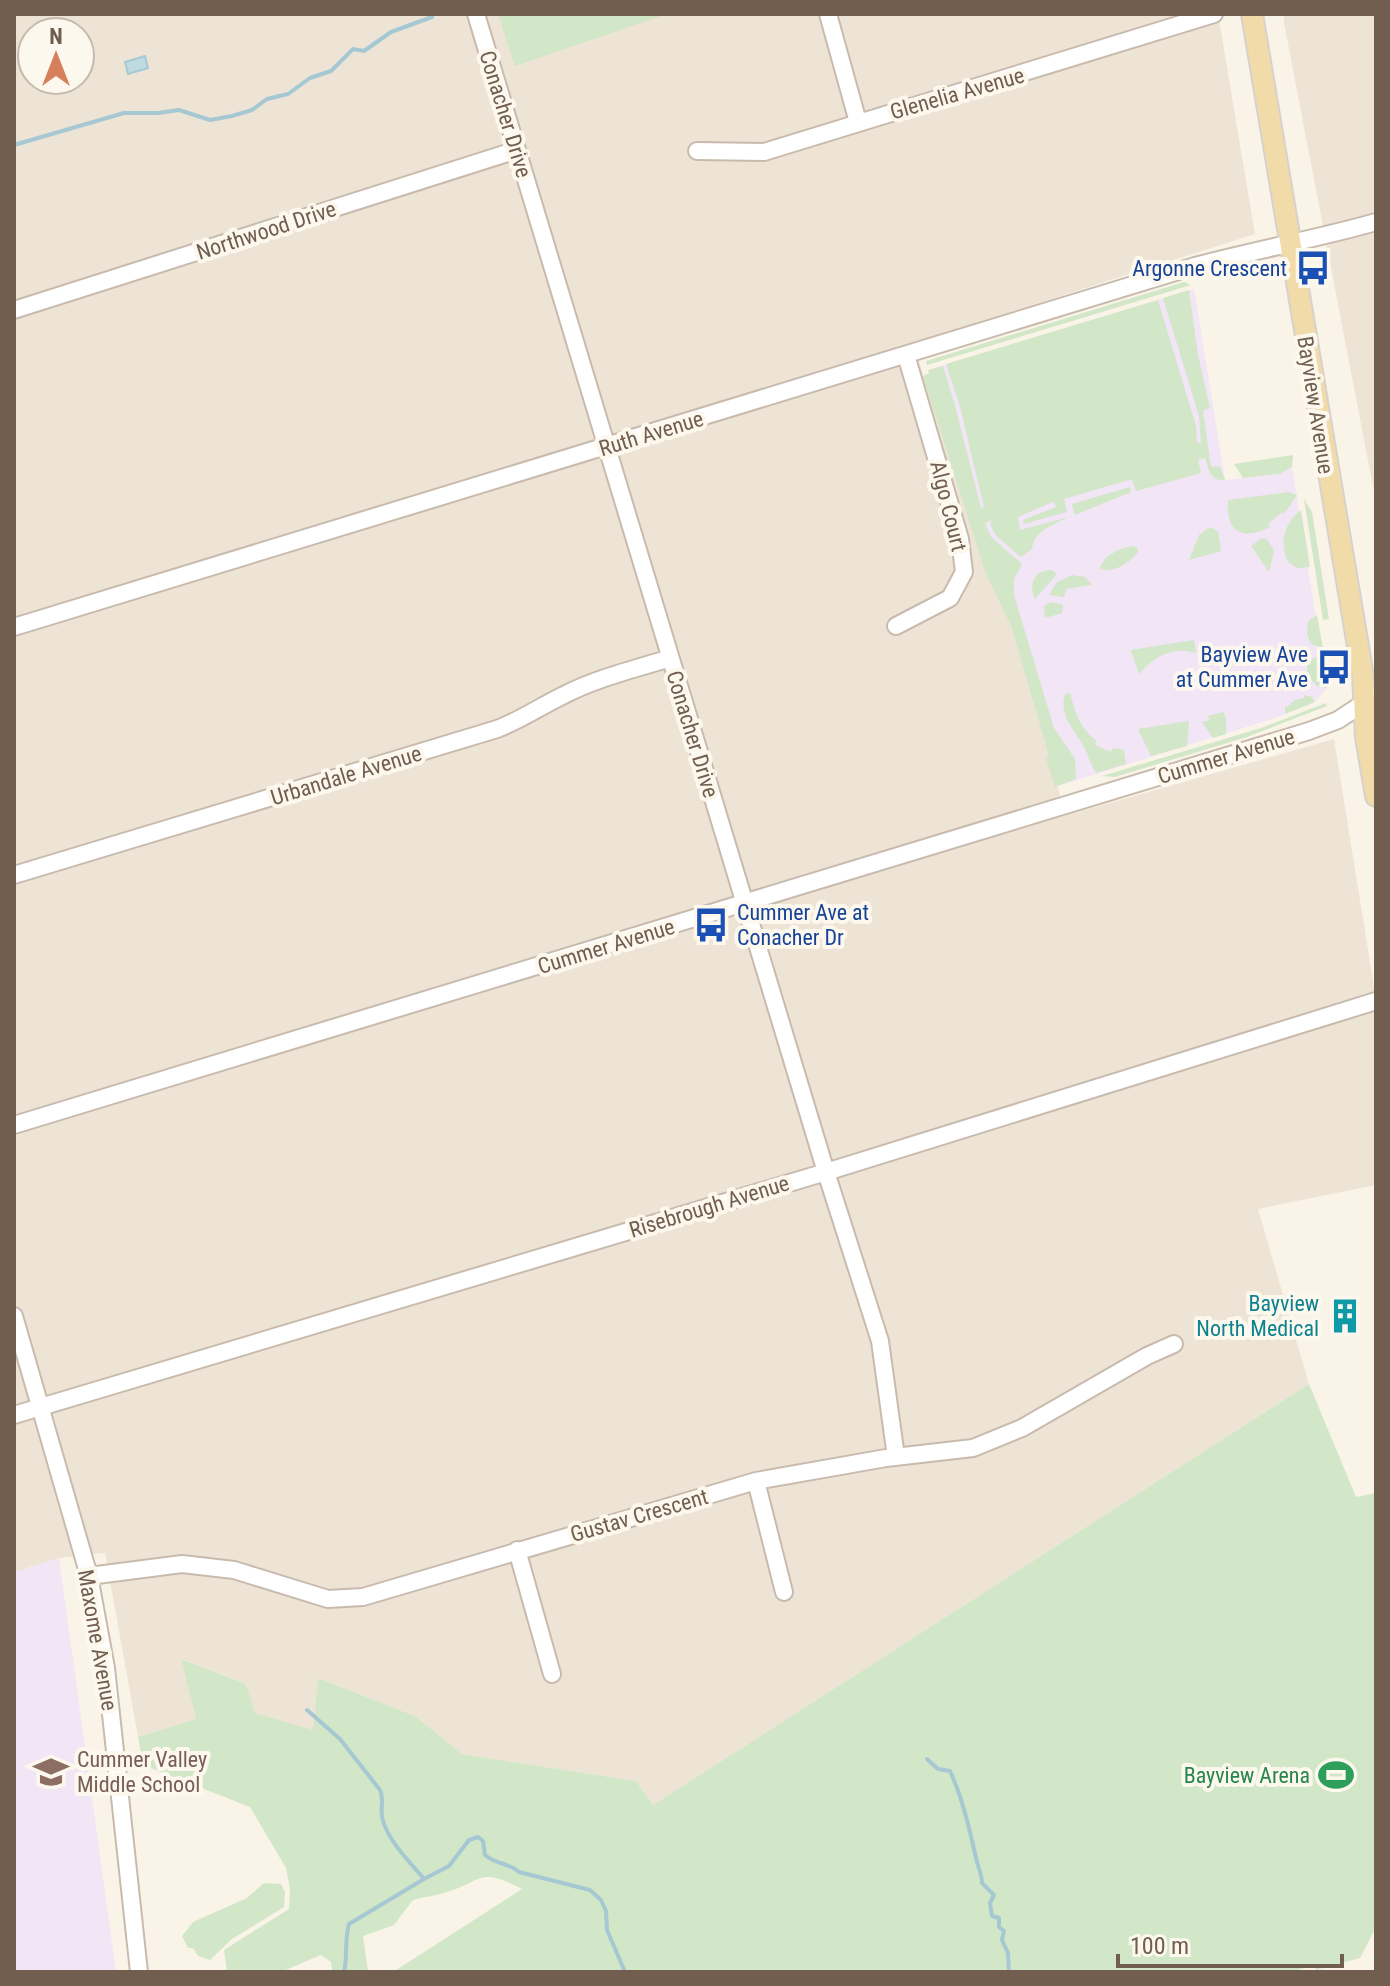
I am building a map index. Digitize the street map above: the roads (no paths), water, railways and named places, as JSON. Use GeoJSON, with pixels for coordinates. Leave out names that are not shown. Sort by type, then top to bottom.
{"type":"FeatureCollection","features":[{"type":"Feature","properties":{"kind":"main road","name":"Bayview Avenue"},"geometry":{"type":"LineString","coordinates":[[1252,14],[1371,699],[1366,737],[1376,796]]}},
{"type":"Feature","properties":{"kind":"street","name":"Conacher Drive"},"geometry":{"type":"LineString","coordinates":[[476,14],[826,1172],[880,1341],[896,1457]]}},
{"type":"Feature","properties":{"kind":"street"},"geometry":{"type":"LineString","coordinates":[[828,14],[858,122]]}},
{"type":"Feature","properties":{"kind":"street","name":"Glenelia Avenue"},"geometry":{"type":"LineString","coordinates":[[697,151],[764,152],[1214,14]]}},
{"type":"Feature","properties":{"kind":"street","name":"Northwood Drive"},"geometry":{"type":"LineString","coordinates":[[14,310],[517,150]]}},
{"type":"Feature","properties":{"kind":"street"},"geometry":{"type":"LineString","coordinates":[[1290,245],[1376,222]]}},
{"type":"Feature","properties":{"kind":"street","name":"Ruth Avenue"},"geometry":{"type":"LineString","coordinates":[[14,627],[1195,266],[1256,250],[1290,245]]}},
{"type":"Feature","properties":{"kind":"street","name":"Algo Court"},"geometry":{"type":"LineString","coordinates":[[896,626],[950,598],[964,572],[960,539],[906,355]]}},
{"type":"Feature","properties":{"kind":"street","name":"Urbandale Avenue"},"geometry":{"type":"LineString","coordinates":[[14,875],[497,729],[526,718],[563,695],[593,682],[670,658]]}},
{"type":"Feature","properties":{"kind":"street","name":"Cummer Avenue"},"geometry":{"type":"LineString","coordinates":[[14,1125],[1309,731],[1338,720],[1371,699]]}},
{"type":"Feature","properties":{"kind":"street","name":"Risebrough Avenue"},"geometry":{"type":"LineString","coordinates":[[14,1415],[826,1172],[1376,1001]]}},
{"type":"Feature","properties":{"kind":"street","name":"Maxome Avenue"},"geometry":{"type":"LineString","coordinates":[[14,1316],[89,1576],[106,1668],[139,1972]]}},
{"type":"Feature","properties":{"kind":"street","name":"Gustav Crescent"},"geometry":{"type":"LineString","coordinates":[[89,1576],[182,1564],[234,1570],[328,1599],[363,1597],[756,1481],[896,1457],[973,1448],[1022,1428],[1147,1356],[1174,1344]]}},
{"type":"Feature","properties":{"kind":"street"},"geometry":{"type":"LineString","coordinates":[[756,1481],[784,1592]]}},
{"type":"Feature","properties":{"kind":"street"},"geometry":{"type":"LineString","coordinates":[[517,1550],[552,1674]]}},
{"type":"Feature","properties":{"kind":"water"},"geometry":{"type":"Polygon","coordinates":[[[145,56],[148,68],[128,74],[125,62],[145,56]]]}},
{"type":"Feature","properties":{"kind":"waterway"},"geometry":{"type":"LineString","coordinates":[[14,145],[124,113],[179,110],[210,120],[252,110],[267,99],[288,94],[310,78],[331,71],[353,49],[364,51],[391,32],[432,17]]}},
{"type":"Feature","properties":{"kind":"waterway"},"geometry":{"type":"LineString","coordinates":[[307,1710],[340,1739],[380,1790],[386,1829],[400,1852],[424,1879]]}},
{"type":"Feature","properties":{"kind":"waterway"},"geometry":{"type":"LineString","coordinates":[[927,1759],[938,1769],[950,1771],[954,1781],[982,1883],[994,1895],[990,1903],[992,1916],[999,1918],[999,1927],[1004,1931],[1002,1940],[1008,1953],[1009,1972]]}},
{"type":"Feature","properties":{"kind":"waterway"},"geometry":{"type":"LineString","coordinates":[[344,1972],[349,1924],[449,1866],[469,1840],[478,1837],[483,1841],[485,1855],[493,1860],[519,1872],[590,1890],[601,1900],[606,1911],[607,1930],[625,1972]]}},
{"type":"Feature","properties":{"kind":"place","name":"Argonne Crescent"},"geometry":{"type":"Point","coordinates":[1313,268]}},
{"type":"Feature","properties":{"kind":"place","name":"Bayview Ave at Cummer Ave"},"geometry":{"type":"Point","coordinates":[1334,667]}},
{"type":"Feature","properties":{"kind":"place","name":"Cummer Ave at Conacher Dr"},"geometry":{"type":"Point","coordinates":[711,925]}},
{"type":"Feature","properties":{"kind":"place","name":"Bayview North Medical"},"geometry":{"type":"Point","coordinates":[1345,1316]}},
{"type":"Feature","properties":{"kind":"place","name":"Cummer Valley Middle School"},"geometry":{"type":"Point","coordinates":[51,1772]}},
{"type":"Feature","properties":{"kind":"place","name":"Bayview Arena"},"geometry":{"type":"Point","coordinates":[1336,1775]}}]}
